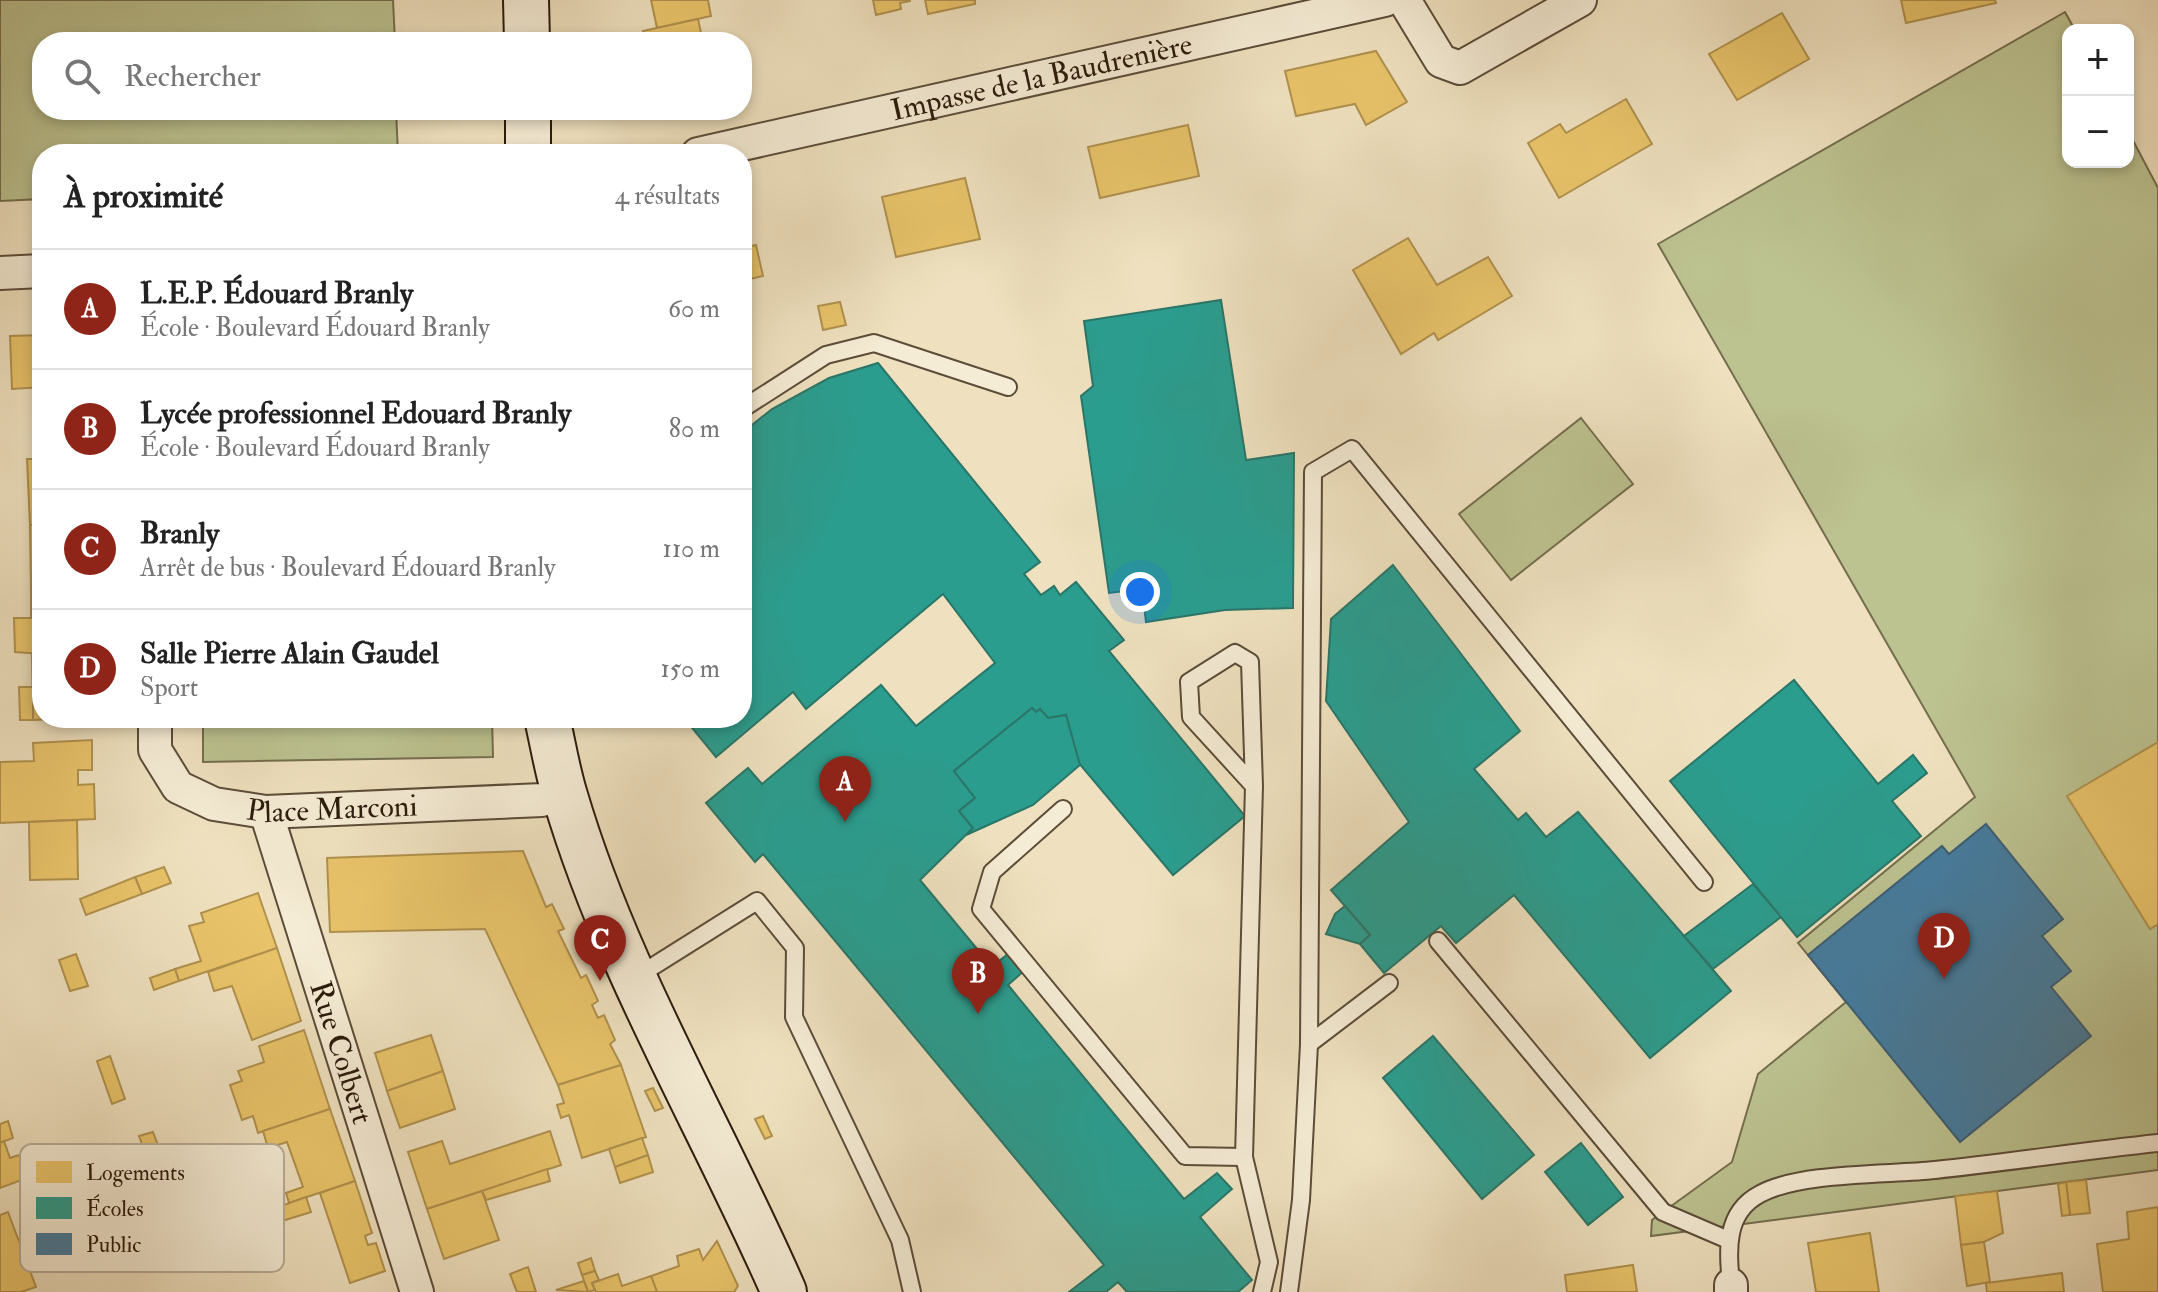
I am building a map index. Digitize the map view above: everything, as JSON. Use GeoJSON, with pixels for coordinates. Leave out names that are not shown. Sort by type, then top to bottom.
{"type":"FeatureCollection","features":[{"type":"Feature","properties":{"kind":"main road"},"geometry":{"type":"LineString","coordinates":[[526,0],[527,32]]}},
{"type":"Feature","properties":{"kind":"main road"},"geometry":{"type":"LineString","coordinates":[[528,120],[528,144]]}},
{"type":"Feature","properties":{"kind":"main road"},"geometry":{"type":"LineString","coordinates":[[549,728],[564,795],[598,891],[635,978],[784,1292]]}},
{"type":"Feature","properties":{"kind":"street","name":"Impasse de la Baudrenière"},"geometry":{"type":"LineString","coordinates":[[743,144],[1385,0]]}},
{"type":"Feature","properties":{"kind":"street"},"geometry":{"type":"LineString","coordinates":[[1404,0],[1441,61],[1460,68],[1580,0]]}},
{"type":"Feature","properties":{"kind":"street"},"geometry":{"type":"LineString","coordinates":[[0,273],[32,271]]}},
{"type":"Feature","properties":{"kind":"street","name":"Place Marconi"},"geometry":{"type":"LineString","coordinates":[[155,728],[155,750],[178,787],[214,804],[266,812],[509,799],[542,800],[564,795]]}},
{"type":"Feature","properties":{"kind":"street","name":"Rue Colbert"},"geometry":{"type":"LineString","coordinates":[[266,812],[417,1292]]}},
{"type":"Feature","properties":{"kind":"lane"},"geometry":{"type":"LineString","coordinates":[[752,403],[826,355],[874,343],[1008,387]]}},
{"type":"Feature","properties":{"kind":"lane"},"geometry":{"type":"LineString","coordinates":[[1289,1292],[1301,1200],[1309,1044],[1313,472],[1352,449],[1704,882]]}},
{"type":"Feature","properties":{"kind":"lane"},"geometry":{"type":"LineString","coordinates":[[1254,786],[1191,717],[1189,682],[1235,653],[1250,662],[1254,786],[1244,1157],[1269,1262],[1262,1292]]}},
{"type":"Feature","properties":{"kind":"lane"},"geometry":{"type":"LineString","coordinates":[[1063,809],[992,872],[981,909],[1185,1156],[1244,1157]]}},
{"type":"Feature","properties":{"kind":"lane"},"geometry":{"type":"LineString","coordinates":[[635,978],[757,901],[795,948],[797,983],[794,1017],[900,1240],[912,1292]]}},
{"type":"Feature","properties":{"kind":"lane"},"geometry":{"type":"LineString","coordinates":[[1438,941],[1663,1212],[1726,1239]]}},
{"type":"Feature","properties":{"kind":"lane"},"geometry":{"type":"LineString","coordinates":[[1309,1044],[1389,983]]}},
{"type":"Feature","properties":{"kind":"lane"},"geometry":{"type":"LineString","coordinates":[[1731,1288],[1726,1239],[1740,1214],[1759,1194],[1793,1183],[1938,1170],[2158,1143]]}},
{"type":"Feature","properties":{"kind":"green space"},"geometry":{"type":"Polygon","coordinates":[[[0,0],[393,0],[395,32],[32,32],[32,120],[396,120],[398,144],[32,144],[32,199],[0,201],[0,0]]]}},
{"type":"Feature","properties":{"kind":"green space"},"geometry":{"type":"Polygon","coordinates":[[[2065,12],[2072,24],[2062,24],[2062,168],[2134,168],[2134,142],[2158,188],[2158,1170],[1651,1236],[1652,1220],[1732,1162],[1758,1074],[1846,1002],[1798,943],[1975,797],[1658,244],[2065,12]]]}},
{"type":"Feature","properties":{"kind":"green space"},"geometry":{"type":"Polygon","coordinates":[[[1581,418],[1633,484],[1511,580],[1459,514],[1581,418]]]}},
{"type":"Feature","properties":{"kind":"green space"},"geometry":{"type":"Polygon","coordinates":[[[203,728],[492,728],[493,757],[203,762],[203,728]]]}},
{"type":"Feature","properties":{"kind":"building: Logements"},"geometry":{"type":"Polygon","coordinates":[[[651,0],[708,0],[711,16],[657,28],[651,0]]]}},
{"type":"Feature","properties":{"kind":"building: Logements"},"geometry":{"type":"Polygon","coordinates":[[[873,0],[910,1],[900,3],[901,9],[876,15],[873,0]]]}},
{"type":"Feature","properties":{"kind":"building: Logements"},"geometry":{"type":"Polygon","coordinates":[[[925,0],[975,0],[975,4],[928,14],[925,0]]]}},
{"type":"Feature","properties":{"kind":"building: Logements"},"geometry":{"type":"Polygon","coordinates":[[[1901,0],[1995,0],[1996,3],[1906,23],[1901,0]]]}},
{"type":"Feature","properties":{"kind":"building: Logements"},"geometry":{"type":"Polygon","coordinates":[[[1782,13],[1809,59],[1737,100],[1709,54],[1782,13]]]}},
{"type":"Feature","properties":{"kind":"building: Logements"},"geometry":{"type":"Polygon","coordinates":[[[698,19],[701,32],[643,32],[698,19]]]}},
{"type":"Feature","properties":{"kind":"building: Logements"},"geometry":{"type":"Polygon","coordinates":[[[1376,51],[1407,102],[1366,125],[1355,104],[1296,116],[1285,71],[1376,51]]]}},
{"type":"Feature","properties":{"kind":"building: Logements"},"geometry":{"type":"Polygon","coordinates":[[[1626,99],[1652,144],[1559,198],[1528,143],[1560,124],[1566,133],[1626,99]]]}},
{"type":"Feature","properties":{"kind":"building: Logements"},"geometry":{"type":"Polygon","coordinates":[[[1188,125],[1199,176],[1100,198],[1088,147],[1188,125]]]}},
{"type":"Feature","properties":{"kind":"building: Logements"},"geometry":{"type":"Polygon","coordinates":[[[965,178],[980,239],[896,257],[882,197],[965,178]]]}},
{"type":"Feature","properties":{"kind":"building: Logements"},"geometry":{"type":"Polygon","coordinates":[[[1408,238],[1437,285],[1488,257],[1512,296],[1438,340],[1434,333],[1401,354],[1353,270],[1408,238]]]}},
{"type":"Feature","properties":{"kind":"building: Logements"},"geometry":{"type":"Polygon","coordinates":[[[756,245],[763,276],[752,279],[752,246],[756,245]]]}},
{"type":"Feature","properties":{"kind":"building: Logements"},"geometry":{"type":"Polygon","coordinates":[[[840,302],[846,325],[823,330],[818,306],[840,302]]]}},
{"type":"Feature","properties":{"kind":"building: Logements"},"geometry":{"type":"Polygon","coordinates":[[[32,335],[32,388],[12,389],[10,336],[32,335]]]}},
{"type":"Feature","properties":{"kind":"building: Logements"},"geometry":{"type":"Polygon","coordinates":[[[27,459],[32,459],[30,525],[27,459]]]}},
{"type":"Feature","properties":{"kind":"building: Logements"},"geometry":{"type":"Polygon","coordinates":[[[30,525],[32,525],[32,588],[30,525]]]}},
{"type":"Feature","properties":{"kind":"building: Logements"},"geometry":{"type":"Polygon","coordinates":[[[32,588],[32,653],[15,652],[14,618],[31,618],[32,588]]]}},
{"type":"Feature","properties":{"kind":"building: Logements"},"geometry":{"type":"Polygon","coordinates":[[[19,687],[32,687],[32,720],[20,720],[19,687]]]}},
{"type":"Feature","properties":{"kind":"building: Logements"},"geometry":{"type":"Polygon","coordinates":[[[92,740],[92,770],[78,770],[78,785],[94,784],[95,819],[0,823],[0,762],[34,761],[33,743],[92,740]]]}},
{"type":"Feature","properties":{"kind":"building: Logements"},"geometry":{"type":"Polygon","coordinates":[[[2158,742],[2158,924],[2150,929],[2067,796],[2158,742]]]}},
{"type":"Feature","properties":{"kind":"building: Logements"},"geometry":{"type":"Polygon","coordinates":[[[77,820],[78,879],[30,880],[29,822],[77,820]]]}},
{"type":"Feature","properties":{"kind":"building: Logements"},"geometry":{"type":"Polygon","coordinates":[[[523,851],[546,907],[552,904],[564,929],[558,931],[581,978],[586,975],[598,1001],[592,1005],[598,1018],[604,1015],[615,1040],[610,1044],[621,1065],[558,1085],[485,929],[330,932],[327,858],[523,851]]]}},
{"type":"Feature","properties":{"kind":"building: Logements"},"geometry":{"type":"Polygon","coordinates":[[[164,867],[171,883],[142,894],[135,877],[164,867]]]}},
{"type":"Feature","properties":{"kind":"building: Logements"},"geometry":{"type":"Polygon","coordinates":[[[135,877],[142,894],[86,915],[80,899],[135,877]]]}},
{"type":"Feature","properties":{"kind":"building: Logements"},"geometry":{"type":"Polygon","coordinates":[[[258,893],[277,948],[179,981],[175,969],[201,961],[189,926],[204,922],[201,913],[258,893]]]}},
{"type":"Feature","properties":{"kind":"building: Logements"},"geometry":{"type":"Polygon","coordinates":[[[277,948],[301,1021],[252,1040],[232,986],[214,991],[208,972],[277,948]]]}},
{"type":"Feature","properties":{"kind":"building: Logements"},"geometry":{"type":"Polygon","coordinates":[[[76,954],[88,986],[70,991],[59,960],[76,954]]]}},
{"type":"Feature","properties":{"kind":"building: Logements"},"geometry":{"type":"Polygon","coordinates":[[[175,969],[179,981],[154,990],[150,978],[175,969]]]}},
{"type":"Feature","properties":{"kind":"building: Logements"},"geometry":{"type":"Polygon","coordinates":[[[304,1030],[330,1109],[258,1133],[253,1116],[242,1120],[230,1085],[242,1081],[238,1071],[264,1062],[259,1046],[304,1030]]]}},
{"type":"Feature","properties":{"kind":"building: Logements"},"geometry":{"type":"Polygon","coordinates":[[[431,1035],[443,1071],[387,1091],[375,1053],[431,1035]]]}},
{"type":"Feature","properties":{"kind":"building: Logements"},"geometry":{"type":"Polygon","coordinates":[[[110,1056],[125,1099],[112,1104],[97,1061],[110,1056]]]}},
{"type":"Feature","properties":{"kind":"building: Logements"},"geometry":{"type":"Polygon","coordinates":[[[621,1065],[646,1137],[582,1158],[569,1115],[561,1118],[557,1105],[564,1103],[558,1085],[621,1065]]]}},
{"type":"Feature","properties":{"kind":"building: Logements"},"geometry":{"type":"Polygon","coordinates":[[[443,1071],[455,1109],[400,1128],[387,1091],[443,1071]]]}},
{"type":"Feature","properties":{"kind":"building: Logements"},"geometry":{"type":"Polygon","coordinates":[[[653,1088],[663,1108],[655,1111],[645,1091],[653,1088]]]}},
{"type":"Feature","properties":{"kind":"building: Logements"},"geometry":{"type":"Polygon","coordinates":[[[330,1109],[355,1181],[289,1203],[286,1193],[303,1187],[287,1142],[267,1144],[263,1131],[330,1109]]]}},
{"type":"Feature","properties":{"kind":"building: Logements"},"geometry":{"type":"Polygon","coordinates":[[[763,1116],[772,1136],[765,1139],[755,1119],[763,1116]]]}},
{"type":"Feature","properties":{"kind":"building: Logements"},"geometry":{"type":"Polygon","coordinates":[[[8,1121],[13,1138],[0,1143],[0,1124],[8,1121]]]}},
{"type":"Feature","properties":{"kind":"building: Logements"},"geometry":{"type":"Polygon","coordinates":[[[550,1131],[561,1165],[427,1209],[408,1152],[442,1141],[450,1164],[550,1131]]]}},
{"type":"Feature","properties":{"kind":"building: Logements"},"geometry":{"type":"Polygon","coordinates":[[[153,1132],[158,1144],[142,1144],[139,1136],[153,1132]]]}},
{"type":"Feature","properties":{"kind":"building: Logements"},"geometry":{"type":"Polygon","coordinates":[[[642,1138],[648,1155],[615,1167],[609,1149],[642,1138]]]}},
{"type":"Feature","properties":{"kind":"building: Logements"},"geometry":{"type":"Polygon","coordinates":[[[4,1141],[10,1158],[19,1155],[20,1181],[0,1188],[0,1143],[4,1141]]]}},
{"type":"Feature","properties":{"kind":"building: Logements"},"geometry":{"type":"Polygon","coordinates":[[[648,1155],[653,1172],[620,1183],[615,1167],[648,1155]]]}},
{"type":"Feature","properties":{"kind":"building: Logements"},"geometry":{"type":"Polygon","coordinates":[[[547,1169],[550,1181],[486,1200],[482,1191],[547,1169]]]}},
{"type":"Feature","properties":{"kind":"building: Logements"},"geometry":{"type":"Polygon","coordinates":[[[2086,1180],[2090,1213],[2070,1215],[2066,1182],[2086,1180]]]}},
{"type":"Feature","properties":{"kind":"building: Logements"},"geometry":{"type":"Polygon","coordinates":[[[355,1181],[372,1233],[365,1236],[368,1245],[376,1243],[385,1271],[350,1283],[320,1193],[355,1181]]]}},
{"type":"Feature","properties":{"kind":"building: Logements"},"geometry":{"type":"Polygon","coordinates":[[[2066,1182],[2070,1215],[2062,1216],[2058,1184],[2066,1182]]]}},
{"type":"Feature","properties":{"kind":"building: Logements"},"geometry":{"type":"Polygon","coordinates":[[[482,1191],[499,1240],[444,1259],[427,1209],[482,1191]]]}},
{"type":"Feature","properties":{"kind":"building: Logements"},"geometry":{"type":"Polygon","coordinates":[[[1997,1191],[2003,1233],[1984,1242],[1961,1245],[1955,1196],[1997,1191]]]}},
{"type":"Feature","properties":{"kind":"building: Logements"},"geometry":{"type":"Polygon","coordinates":[[[306,1197],[311,1212],[284,1220],[284,1205],[306,1197]]]}},
{"type":"Feature","properties":{"kind":"building: Logements"},"geometry":{"type":"Polygon","coordinates":[[[2158,1207],[2158,1292],[2103,1292],[2097,1244],[2129,1239],[2127,1212],[2158,1207]]]}},
{"type":"Feature","properties":{"kind":"building: Logements"},"geometry":{"type":"Polygon","coordinates":[[[8,1212],[20,1244],[20,1272],[30,1272],[36,1287],[21,1292],[0,1292],[0,1215],[8,1212]]]}},
{"type":"Feature","properties":{"kind":"building: Logements"},"geometry":{"type":"Polygon","coordinates":[[[1870,1233],[1879,1292],[1816,1292],[1808,1243],[1870,1233]]]}},
{"type":"Feature","properties":{"kind":"building: Logements"},"geometry":{"type":"Polygon","coordinates":[[[717,1241],[738,1286],[734,1292],[657,1292],[651,1276],[679,1266],[677,1256],[699,1249],[703,1260],[717,1241]]]}},
{"type":"Feature","properties":{"kind":"building: Logements"},"geometry":{"type":"Polygon","coordinates":[[[1984,1242],[1990,1282],[1967,1286],[1961,1245],[1984,1242]]]}},
{"type":"Feature","properties":{"kind":"building: Logements"},"geometry":{"type":"Polygon","coordinates":[[[591,1258],[595,1271],[582,1275],[578,1263],[591,1258]]]}},
{"type":"Feature","properties":{"kind":"building: Logements"},"geometry":{"type":"Polygon","coordinates":[[[1633,1265],[1637,1292],[1567,1292],[1565,1275],[1633,1265]]]}},
{"type":"Feature","properties":{"kind":"building: Logements"},"geometry":{"type":"Polygon","coordinates":[[[528,1267],[536,1292],[517,1292],[510,1274],[528,1267]]]}},
{"type":"Feature","properties":{"kind":"building: Logements"},"geometry":{"type":"Polygon","coordinates":[[[595,1271],[599,1280],[592,1283],[595,1290],[588,1292],[582,1275],[595,1271]]]}},
{"type":"Feature","properties":{"kind":"building: Logements"},"geometry":{"type":"Polygon","coordinates":[[[2062,1273],[2064,1292],[1987,1292],[1986,1283],[2062,1273]]]}},
{"type":"Feature","properties":{"kind":"building: Logements"},"geometry":{"type":"Polygon","coordinates":[[[618,1274],[622,1286],[651,1276],[657,1292],[596,1292],[592,1283],[618,1274]]]}},
{"type":"Feature","properties":{"kind":"building: Logements"},"geometry":{"type":"Polygon","coordinates":[[[584,1281],[588,1292],[556,1290],[584,1281]]]}},
{"type":"Feature","properties":{"kind":"building: Écoles"},"geometry":{"type":"Polygon","coordinates":[[[1221,300],[1246,460],[1294,453],[1293,608],[1225,610],[1146,622],[1142,589],[1109,593],[1081,396],[1093,386],[1084,321],[1221,300]]]}},
{"type":"Feature","properties":{"kind":"building: Écoles"},"geometry":{"type":"Polygon","coordinates":[[[878,363],[1040,562],[1024,574],[1041,595],[1054,586],[1060,595],[1076,582],[1124,640],[1109,651],[1245,816],[1173,875],[1078,762],[1066,715],[1048,718],[1040,709],[1036,712],[1032,708],[954,771],[975,798],[959,811],[973,828],[920,880],[992,967],[1009,953],[1024,971],[1008,985],[1184,1199],[1217,1173],[1232,1189],[1200,1217],[1252,1280],[1238,1292],[1127,1292],[1118,1282],[1106,1292],[1069,1292],[1104,1265],[763,854],[755,862],[706,803],[748,768],[762,784],[881,685],[916,726],[995,663],[943,594],[806,709],[793,692],[752,727],[752,425],[772,409],[829,378],[878,363]]]}},
{"type":"Feature","properties":{"kind":"building: Écoles"},"geometry":{"type":"Polygon","coordinates":[[[1393,565],[1520,731],[1474,769],[1518,820],[1526,813],[1546,837],[1578,812],[1731,991],[1650,1058],[1514,895],[1456,943],[1441,926],[1384,973],[1360,944],[1370,935],[1331,890],[1409,822],[1326,701],[1331,619],[1393,565]]]}},
{"type":"Feature","properties":{"kind":"building: Écoles"},"geometry":{"type":"Polygon","coordinates":[[[1794,680],[1878,784],[1913,755],[1927,773],[1892,801],[1921,836],[1797,937],[1670,781],[1794,680]]]}},
{"type":"Feature","properties":{"kind":"building: Écoles"},"geometry":{"type":"Polygon","coordinates":[[[1032,708],[1036,712],[1040,709],[1048,718],[1066,715],[1080,765],[1033,805],[966,835],[973,828],[959,811],[975,798],[954,771],[1032,708]]]}},
{"type":"Feature","properties":{"kind":"building: Écoles"},"geometry":{"type":"Polygon","coordinates":[[[692,728],[750,728],[716,757],[692,728]]]}},
{"type":"Feature","properties":{"kind":"building: Écoles"},"geometry":{"type":"Polygon","coordinates":[[[1753,884],[1781,917],[1713,969],[1684,936],[1753,884]]]}},
{"type":"Feature","properties":{"kind":"building: Écoles"},"geometry":{"type":"Polygon","coordinates":[[[1345,906],[1370,935],[1360,944],[1326,934],[1335,914],[1345,906]]]}},
{"type":"Feature","properties":{"kind":"building: Écoles"},"geometry":{"type":"Polygon","coordinates":[[[1433,1036],[1534,1155],[1482,1199],[1383,1078],[1433,1036]]]}},
{"type":"Feature","properties":{"kind":"building: Écoles"},"geometry":{"type":"Polygon","coordinates":[[[1581,1143],[1623,1197],[1588,1225],[1545,1172],[1581,1143]]]}},
{"type":"Feature","properties":{"kind":"building: Public"},"geometry":{"type":"Polygon","coordinates":[[[1986,824],[2063,919],[2042,936],[2071,971],[2051,987],[2091,1036],[1960,1142],[1808,955],[1942,846],[1949,854],[1986,824]]]}},
{"type":"Feature","properties":{"kind":"place","name":"L.E.P. Édouard Branly"},"geometry":{"type":"Point","coordinates":[845,822]}},
{"type":"Feature","properties":{"kind":"place","name":"Salle Pierre Alain Gaudel"},"geometry":{"type":"Point","coordinates":[1944,979]}},
{"type":"Feature","properties":{"kind":"place","name":"Branly"},"geometry":{"type":"Point","coordinates":[600,981]}},
{"type":"Feature","properties":{"kind":"place","name":"Lycée professionnel Edouard Branly"},"geometry":{"type":"Point","coordinates":[978,1014]}}]}
